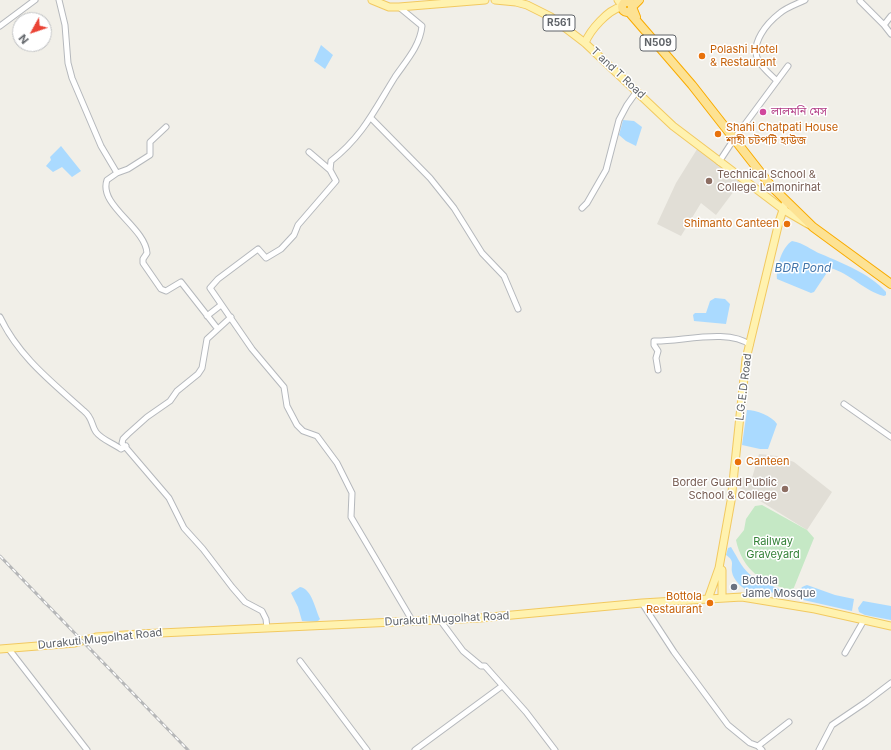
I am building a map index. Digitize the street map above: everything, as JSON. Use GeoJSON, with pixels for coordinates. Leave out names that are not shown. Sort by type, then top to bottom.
{"type":"FeatureCollection","features":[{"type":"Feature","properties":{"kind":"highway"},"geometry":{"type":"LineString","coordinates":[[625,4],[639,0]]}},
{"type":"Feature","properties":{"kind":"highway","name":"N509"},"geometry":{"type":"LineString","coordinates":[[625,4],[692,85],[771,186],[813,227],[891,284]]}},
{"type":"Feature","properties":{"kind":"main road"},"geometry":{"type":"LineString","coordinates":[[372,0],[389,7],[399,8],[463,0],[485,0]]}},
{"type":"Feature","properties":{"kind":"main road","name":"T and T Road"},"geometry":{"type":"LineString","coordinates":[[495,0],[516,2],[530,6],[551,17],[585,43],[673,126],[784,210],[813,227]]}},
{"type":"Feature","properties":{"kind":"main road","name":"R561"},"geometry":{"type":"LineString","coordinates":[[585,43],[600,23],[616,8],[625,4]]}},
{"type":"Feature","properties":{"kind":"main road","name":"L.G.E.D Road"},"geometry":{"type":"LineString","coordinates":[[719,568],[731,501],[744,386],[744,373],[774,241],[786,201]]}},
{"type":"Feature","properties":{"kind":"main road"},"geometry":{"type":"LineString","coordinates":[[719,568],[722,570],[722,598]]}},
{"type":"Feature","properties":{"kind":"main road"},"geometry":{"type":"LineString","coordinates":[[708,599],[719,568]]}},
{"type":"Feature","properties":{"kind":"main road","name":"Durakuti Mugolhat Road"},"geometry":{"type":"LineString","coordinates":[[0,649],[75,643],[96,637],[413,622],[642,603],[742,597],[767,600],[891,626]]}},
{"type":"Feature","properties":{"kind":"street"},"geometry":{"type":"LineString","coordinates":[[0,26],[35,0]]}},
{"type":"Feature","properties":{"kind":"street"},"geometry":{"type":"LineString","coordinates":[[59,0],[65,25],[68,63],[72,78],[101,146],[117,173]]}},
{"type":"Feature","properties":{"kind":"street"},"geometry":{"type":"LineString","coordinates":[[777,81],[759,62],[756,54],[758,38],[780,12],[805,0]]}},
{"type":"Feature","properties":{"kind":"street"},"geometry":{"type":"LineString","coordinates":[[860,1],[891,34]]}},
{"type":"Feature","properties":{"kind":"street"},"geometry":{"type":"LineString","coordinates":[[330,170],[332,160],[358,135],[371,118],[394,78],[412,54],[421,34],[422,26],[399,8]]}},
{"type":"Feature","properties":{"kind":"street"},"geometry":{"type":"LineString","coordinates":[[884,25],[891,16]]}},
{"type":"Feature","properties":{"kind":"street"},"geometry":{"type":"LineString","coordinates":[[719,162],[734,139],[788,66]]}},
{"type":"Feature","properties":{"kind":"street"},"geometry":{"type":"LineString","coordinates":[[582,208],[587,203],[606,170],[619,120],[637,91]]}},
{"type":"Feature","properties":{"kind":"street"},"geometry":{"type":"LineString","coordinates":[[371,118],[430,178],[454,208],[482,253],[504,276],[518,309]]}},
{"type":"Feature","properties":{"kind":"street"},"geometry":{"type":"LineString","coordinates":[[166,127],[150,142],[150,155],[107,180],[106,191],[111,201],[144,242],[147,253],[142,259],[147,270],[161,289],[166,291],[181,282],[217,328]]}},
{"type":"Feature","properties":{"kind":"street"},"geometry":{"type":"LineString","coordinates":[[309,152],[330,170],[336,181],[298,225],[294,235],[281,249],[266,258],[258,249],[218,279],[210,288],[252,349],[284,387],[287,406],[297,425],[303,431],[318,436],[337,463],[352,493],[350,518],[413,622]]}},
{"type":"Feature","properties":{"kind":"street"},"geometry":{"type":"LineString","coordinates":[[207,316],[221,305]]}},
{"type":"Feature","properties":{"kind":"street"},"geometry":{"type":"LineString","coordinates":[[0,317],[16,346],[53,386],[86,412],[92,420],[95,431],[103,439],[110,440],[121,449],[126,446]]}},
{"type":"Feature","properties":{"kind":"street"},"geometry":{"type":"LineString","coordinates":[[231,317],[217,328],[207,340],[202,368],[198,374],[177,391],[170,401],[147,417],[123,439],[122,443],[169,498],[184,528],[203,549],[232,587],[245,602],[262,611],[266,620],[267,628]]}},
{"type":"Feature","properties":{"kind":"street"},"geometry":{"type":"LineString","coordinates":[[658,370],[656,358],[658,351],[654,345],[654,341],[721,337],[734,338],[750,345]]}},
{"type":"Feature","properties":{"kind":"street"},"geometry":{"type":"LineString","coordinates":[[844,404],[891,437]]}},
{"type":"Feature","properties":{"kind":"street"},"geometry":{"type":"LineString","coordinates":[[642,603],[674,652],[728,725],[750,743],[760,748],[788,722]]}},
{"type":"Feature","properties":{"kind":"street"},"geometry":{"type":"LineString","coordinates":[[440,620],[463,651],[481,666],[485,666],[526,712],[555,750]]}},
{"type":"Feature","properties":{"kind":"street"},"geometry":{"type":"LineString","coordinates":[[845,653],[864,620]]}},
{"type":"Feature","properties":{"kind":"street"},"geometry":{"type":"LineString","coordinates":[[8,648],[87,750]]}},
{"type":"Feature","properties":{"kind":"street"},"geometry":{"type":"LineString","coordinates":[[300,661],[368,750]]}},
{"type":"Feature","properties":{"kind":"street"},"geometry":{"type":"LineString","coordinates":[[819,750],[832,725],[891,683]]}},
{"type":"Feature","properties":{"kind":"street"},"geometry":{"type":"LineString","coordinates":[[415,750],[502,686]]}},
{"type":"Feature","properties":{"kind":"shaded area","name":"Technical School & College Lalmonirhat"},"geometry":{"type":"Polygon","coordinates":[[[699,146],[743,179],[716,215],[701,203],[681,236],[657,224],[676,183],[699,146]]]}},
{"type":"Feature","properties":{"kind":"shaded area","name":"Border Guard Public School & College"},"geometry":{"type":"Polygon","coordinates":[[[759,454],[777,456],[794,462],[832,492],[807,530],[736,486],[738,477],[752,478],[759,454]]]}},
{"type":"Feature","properties":{"kind":"green space","name":"Railway Graveyard"},"geometry":{"type":"Polygon","coordinates":[[[762,505],[807,530],[814,538],[793,590],[782,588],[764,580],[749,568],[739,551],[736,540],[744,530],[746,519],[755,506],[762,505]]]}},
{"type":"Feature","properties":{"kind":"water"},"geometry":{"type":"Polygon","coordinates":[[[321,45],[333,55],[325,69],[314,61],[321,45]]]}},
{"type":"Feature","properties":{"kind":"water"},"geometry":{"type":"Polygon","coordinates":[[[623,120],[634,121],[642,127],[636,146],[626,141],[619,135],[623,120]]]}},
{"type":"Feature","properties":{"kind":"water"},"geometry":{"type":"Polygon","coordinates":[[[61,146],[81,171],[72,177],[62,167],[53,172],[46,166],[51,160],[50,157],[61,146]]]}},
{"type":"Feature","properties":{"kind":"water","name":"BDR Pond"},"geometry":{"type":"Polygon","coordinates":[[[792,241],[804,245],[864,274],[879,285],[886,292],[886,295],[884,296],[877,294],[837,270],[830,268],[814,292],[811,293],[777,279],[780,258],[785,248],[792,241]]]}},
{"type":"Feature","properties":{"kind":"water"},"geometry":{"type":"Polygon","coordinates":[[[715,298],[725,299],[730,304],[726,324],[694,321],[693,315],[695,313],[706,313],[710,301],[715,298]]]}},
{"type":"Feature","properties":{"kind":"water"},"geometry":{"type":"Polygon","coordinates":[[[747,410],[764,414],[777,424],[768,449],[760,449],[742,445],[747,410]]]}},
{"type":"Feature","properties":{"kind":"water"},"geometry":{"type":"Polygon","coordinates":[[[731,547],[747,572],[755,579],[779,589],[784,595],[765,591],[763,588],[755,589],[750,592],[744,589],[734,578],[732,572],[732,561],[726,555],[728,548],[731,547]]]}},
{"type":"Feature","properties":{"kind":"water"},"geometry":{"type":"Polygon","coordinates":[[[807,585],[835,595],[854,599],[852,611],[799,599],[800,590],[802,587],[807,585]]]}},
{"type":"Feature","properties":{"kind":"water"},"geometry":{"type":"Polygon","coordinates":[[[300,587],[307,591],[313,600],[320,619],[317,622],[302,621],[298,607],[291,593],[300,587]]]}},
{"type":"Feature","properties":{"kind":"water"},"geometry":{"type":"Polygon","coordinates":[[[863,601],[891,606],[891,620],[865,615],[859,612],[858,608],[863,601]]]}},
{"type":"Feature","properties":{"kind":"railway"},"geometry":{"type":"LineString","coordinates":[[0,556],[188,750]]}},
{"type":"Feature","properties":{"kind":"place","name":"Polashi Hotel & Restaurant"},"geometry":{"type":"Point","coordinates":[702,56]}},
{"type":"Feature","properties":{"kind":"place","name":"লালমনি মেস"},"geometry":{"type":"Point","coordinates":[763,112]}},
{"type":"Feature","properties":{"kind":"place","name":"Shahi Chatpati House শাহী চটপটি হাউজ"},"geometry":{"type":"Point","coordinates":[718,134]}},
{"type":"Feature","properties":{"kind":"place","name":"Technical School & College Lalmonirhat"},"geometry":{"type":"Point","coordinates":[709,181]}},
{"type":"Feature","properties":{"kind":"place","name":"Shimanto Canteen"},"geometry":{"type":"Point","coordinates":[787,224]}},
{"type":"Feature","properties":{"kind":"place","name":"Canteen"},"geometry":{"type":"Point","coordinates":[738,462]}},
{"type":"Feature","properties":{"kind":"place","name":"Border Guard Public School & College"},"geometry":{"type":"Point","coordinates":[785,489]}},
{"type":"Feature","properties":{"kind":"place","name":"Bottola Jame Mosque"},"geometry":{"type":"Point","coordinates":[734,587]}},
{"type":"Feature","properties":{"kind":"place","name":"Bottola Restaurant"},"geometry":{"type":"Point","coordinates":[710,603]}}]}
